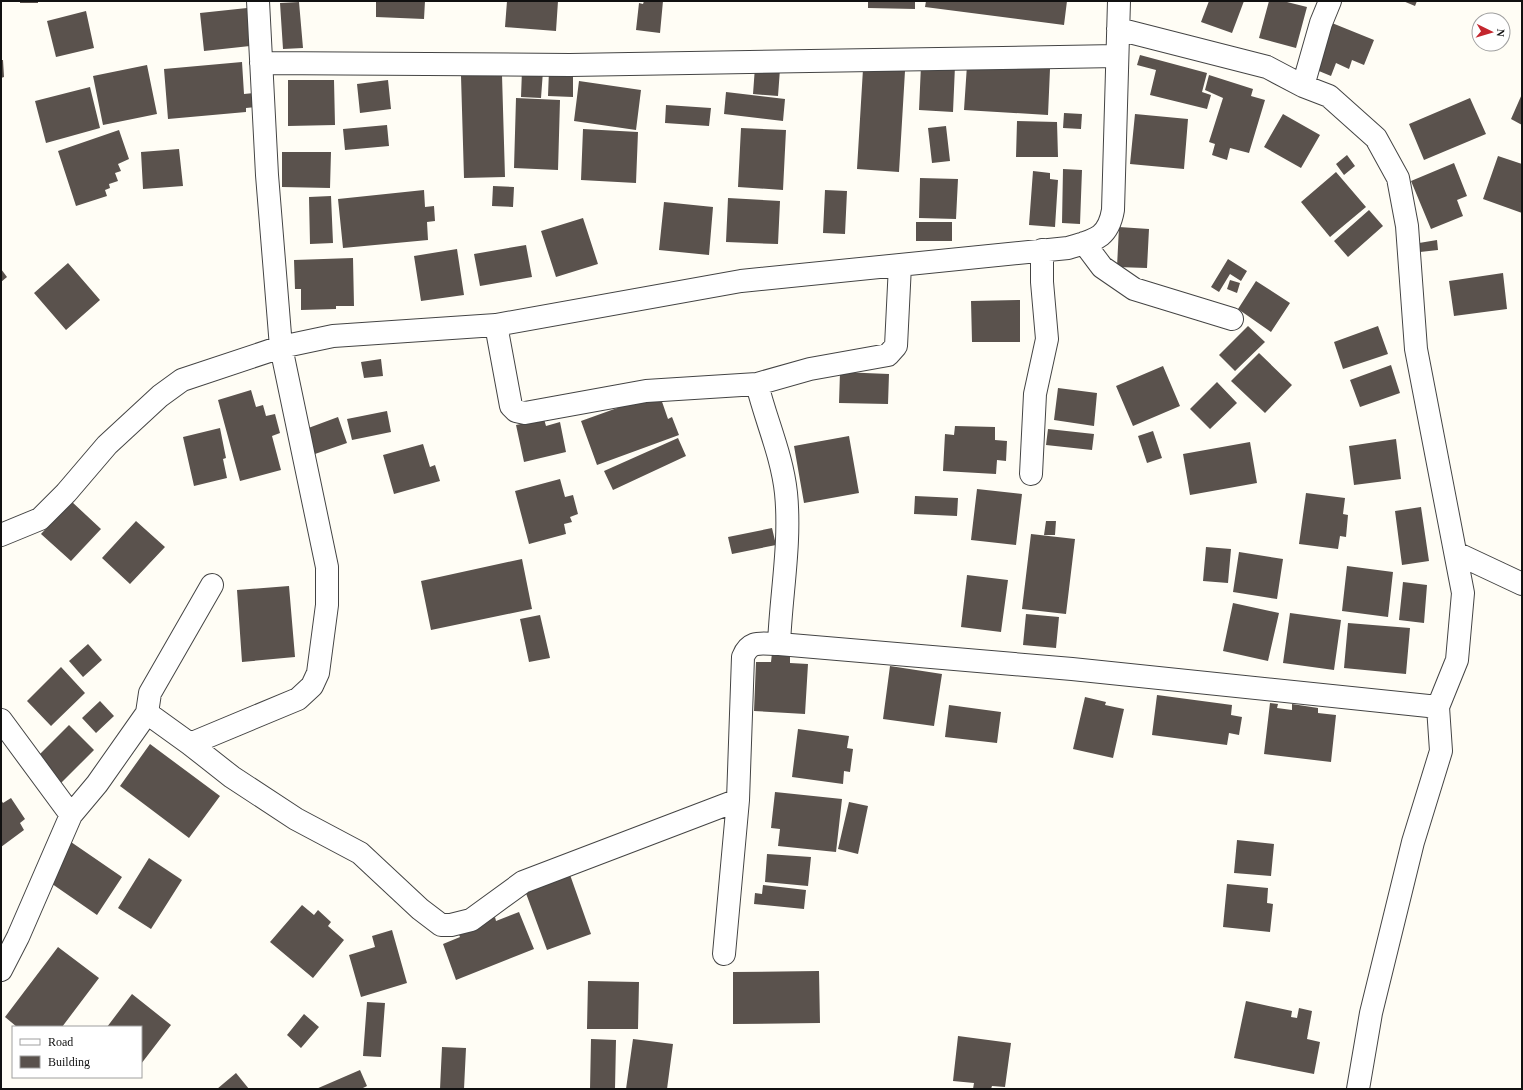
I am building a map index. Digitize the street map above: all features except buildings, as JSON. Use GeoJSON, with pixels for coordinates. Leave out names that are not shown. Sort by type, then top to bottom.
{"type":"FeatureCollection","features":[{"type":"Feature","properties":{"kind":"street"},"geometry":{"type":"LineString","coordinates":[[190,744],[298,698],[312,686],[318,673],[327,604],[327,567],[281,347],[267,175],[258,1]]}},
{"type":"Feature","properties":{"kind":"street"},"geometry":{"type":"LineString","coordinates":[[1,535],[40,519],[66,493],[107,445],[160,396],[182,380],[281,347],[333,336],[496,325],[741,281],[1068,248],[1095,240],[1105,233],[1112,220],[1119,1]]}},
{"type":"Feature","properties":{"kind":"street"},"geometry":{"type":"LineString","coordinates":[[1303,86],[1321,23],[1330,1]]}},
{"type":"Feature","properties":{"kind":"street"},"geometry":{"type":"LineString","coordinates":[[1118,29],[1267,67],[1303,86],[1329,96],[1376,138],[1398,178],[1407,226],[1416,349],[1463,593],[1457,660],[1438,707],[1441,751],[1413,842],[1371,1012],[1358,1089]]}},
{"type":"Feature","properties":{"kind":"street"},"geometry":{"type":"LineString","coordinates":[[261,63],[570,65],[1117,56]]}},
{"type":"Feature","properties":{"kind":"street"},"geometry":{"type":"LineString","coordinates":[[1084,243],[1102,267],[1134,289],[1232,319]]}},
{"type":"Feature","properties":{"kind":"street"},"geometry":{"type":"LineString","coordinates":[[1031,474],[1035,394],[1047,338],[1042,282],[1042,250]]}},
{"type":"Feature","properties":{"kind":"street"},"geometry":{"type":"LineString","coordinates":[[496,325],[511,406],[516,411],[525,413],[646,391],[757,384],[810,370],[888,355],[896,346],[900,264]]}},
{"type":"Feature","properties":{"kind":"street"},"geometry":{"type":"LineString","coordinates":[[757,384],[765,416],[779,453],[785,492],[787,552],[781,596],[779,644]]}},
{"type":"Feature","properties":{"kind":"street"},"geometry":{"type":"LineString","coordinates":[[1456,553],[1522,584]]}},
{"type":"Feature","properties":{"kind":"street"},"geometry":{"type":"LineString","coordinates":[[1,970],[18,937],[71,815],[97,784],[147,713],[150,693],[212,585]]}},
{"type":"Feature","properties":{"kind":"street"},"geometry":{"type":"LineString","coordinates":[[724,954],[738,800],[743,657],[746,649],[752,644],[779,644],[1072,669],[1438,707]]}},
{"type":"Feature","properties":{"kind":"street"},"geometry":{"type":"LineString","coordinates":[[147,713],[232,777],[296,819],[360,853],[420,909],[441,925],[451,925],[471,920],[522,882],[738,800]]}},
{"type":"Feature","properties":{"kind":"street"},"geometry":{"type":"LineString","coordinates":[[1,720],[71,815]]}}]}
